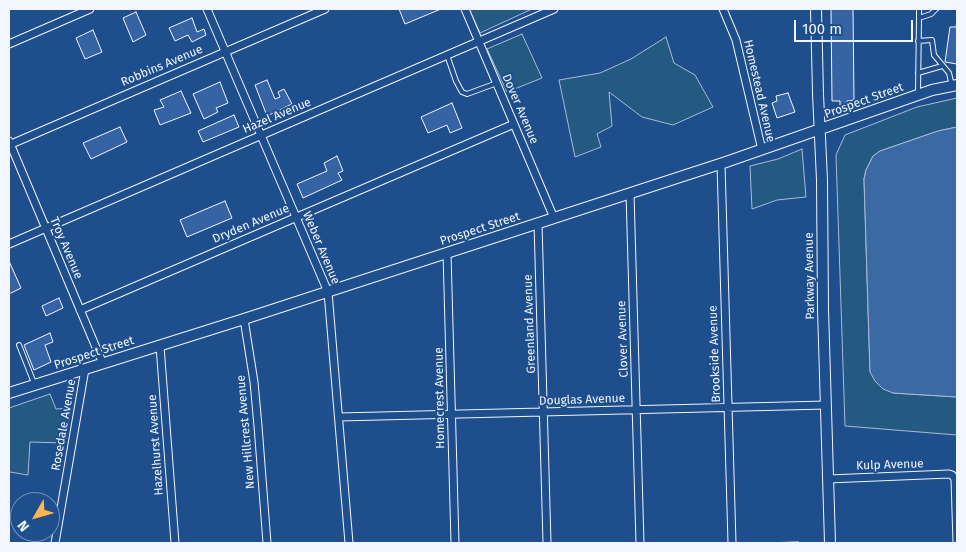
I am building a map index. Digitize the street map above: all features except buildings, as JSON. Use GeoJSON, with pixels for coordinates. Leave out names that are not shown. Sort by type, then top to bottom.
{"type":"FeatureCollection","features":[{"type":"Feature","properties":{"kind":"street"},"geometry":{"type":"LineString","coordinates":[[9,44],[90,9]]}},
{"type":"Feature","properties":{"kind":"street","name":"Weber Avenue"},"geometry":{"type":"LineString","coordinates":[[207,9],[328,292],[349,543]]}},
{"type":"Feature","properties":{"kind":"street","name":"Robbins Avenue"},"geometry":{"type":"LineString","coordinates":[[9,144],[325,9]]}},
{"type":"Feature","properties":{"kind":"street","name":"Dover Avenue"},"geometry":{"type":"LineString","coordinates":[[465,9],[554,218]]}},
{"type":"Feature","properties":{"kind":"street","name":"Hazel Avenue"},"geometry":{"type":"LineString","coordinates":[[9,244],[554,9]]}},
{"type":"Feature","properties":{"kind":"street","name":"Homestead Avenue"},"geometry":{"type":"LineString","coordinates":[[723,9],[736,40],[762,150]]}},
{"type":"Feature","properties":{"kind":"street","name":"Parkway Avenue"},"geometry":{"type":"LineString","coordinates":[[816,9],[830,543]]}},
{"type":"Feature","properties":{"kind":"street","name":"Prospect Street"},"geometry":{"type":"LineString","coordinates":[[9,393],[328,292],[721,164],[932,90],[955,86]]}},
{"type":"Feature","properties":{"kind":"street","name":"Dryden Avenue"},"geometry":{"type":"LineString","coordinates":[[80,310],[514,124]]}},
{"type":"Feature","properties":{"kind":"street","name":"Troy Avenue"},"geometry":{"type":"LineString","coordinates":[[9,144],[103,364]]}},
{"type":"Feature","properties":{"kind":"street","name":"Brookside Avenue"},"geometry":{"type":"LineString","coordinates":[[721,164],[732,543]]}},
{"type":"Feature","properties":{"kind":"street","name":"Clover Avenue"},"geometry":{"type":"LineString","coordinates":[[630,193],[640,543]]}},
{"type":"Feature","properties":{"kind":"street","name":"Greenland Avenue"},"geometry":{"type":"LineString","coordinates":[[538,223],[547,543]]}},
{"type":"Feature","properties":{"kind":"street","name":"Homecrest Avenue"},"geometry":{"type":"LineString","coordinates":[[447,253],[455,543]]}},
{"type":"Feature","properties":{"kind":"street","name":"New Hillcrest Avenue"},"geometry":{"type":"LineString","coordinates":[[244,319],[254,382],[266,543]]}},
{"type":"Feature","properties":{"kind":"street","name":"Hazelhurst Avenue"},"geometry":{"type":"LineString","coordinates":[[160,346],[175,543]]}},
{"type":"Feature","properties":{"kind":"street","name":"Rosedale Avenue"},"geometry":{"type":"LineString","coordinates":[[55,543],[85,369]]}},
{"type":"Feature","properties":{"kind":"street","name":"Douglas Avenue"},"geometry":{"type":"LineString","coordinates":[[338,417],[826,405]]}},
{"type":"Feature","properties":{"kind":"street","name":"Kulp Avenue"},"geometry":{"type":"LineString","coordinates":[[828,479],[952,475],[955,479],[957,543]]}},
{"type":"Feature","properties":{"kind":"lane"},"geometry":{"type":"LineString","coordinates":[[918,95],[919,9]]}},
{"type":"Feature","properties":{"kind":"lane"},"geometry":{"type":"LineString","coordinates":[[919,18],[931,14],[936,9]]}},
{"type":"Feature","properties":{"kind":"lane"},"geometry":{"type":"LineString","coordinates":[[918,40],[932,40],[934,56],[948,73],[955,86]]}},
{"type":"Feature","properties":{"kind":"lane"},"geometry":{"type":"LineString","coordinates":[[447,55],[462,92],[467,94],[497,83]]}},
{"type":"Feature","properties":{"kind":"lane"},"geometry":{"type":"LineString","coordinates":[[918,73],[942,66]]}},
{"type":"Feature","properties":{"kind":"lane"},"geometry":{"type":"LineString","coordinates":[[19,345],[35,385]]}},
{"type":"Feature","properties":{"kind":"shaded area"},"geometry":{"type":"Polygon","coordinates":[[[469,9],[532,9],[480,33],[469,9]]]}},
{"type":"Feature","properties":{"kind":"shaded area"},"geometry":{"type":"Polygon","coordinates":[[[522,34],[542,78],[507,92],[487,49],[522,34]]]}},
{"type":"Feature","properties":{"kind":"shaded area"},"geometry":{"type":"Polygon","coordinates":[[[666,37],[674,63],[695,75],[713,107],[673,125],[642,117],[609,92],[612,126],[597,134],[601,147],[575,157],[559,80],[600,73],[631,59],[666,37]]]}},
{"type":"Feature","properties":{"kind":"shaded area"},"geometry":{"type":"Polygon","coordinates":[[[957,98],[957,127],[938,131],[880,151],[873,156],[864,179],[870,372],[893,393],[957,397],[957,435],[845,426],[836,155],[845,135],[917,107],[957,98]]]}},
{"type":"Feature","properties":{"kind":"shaded area"},"geometry":{"type":"Polygon","coordinates":[[[957,127],[957,397],[893,393],[883,389],[870,372],[864,179],[866,170],[873,156],[880,151],[938,131],[957,127]]]}},
{"type":"Feature","properties":{"kind":"shaded area"},"geometry":{"type":"Polygon","coordinates":[[[802,149],[806,197],[777,200],[752,209],[750,166],[778,159],[802,149]]]}},
{"type":"Feature","properties":{"kind":"shaded area"},"geometry":{"type":"Polygon","coordinates":[[[50,394],[56,409],[70,408],[65,443],[30,442],[28,475],[10,472],[9,475],[9,408],[50,394]]]}}]}
